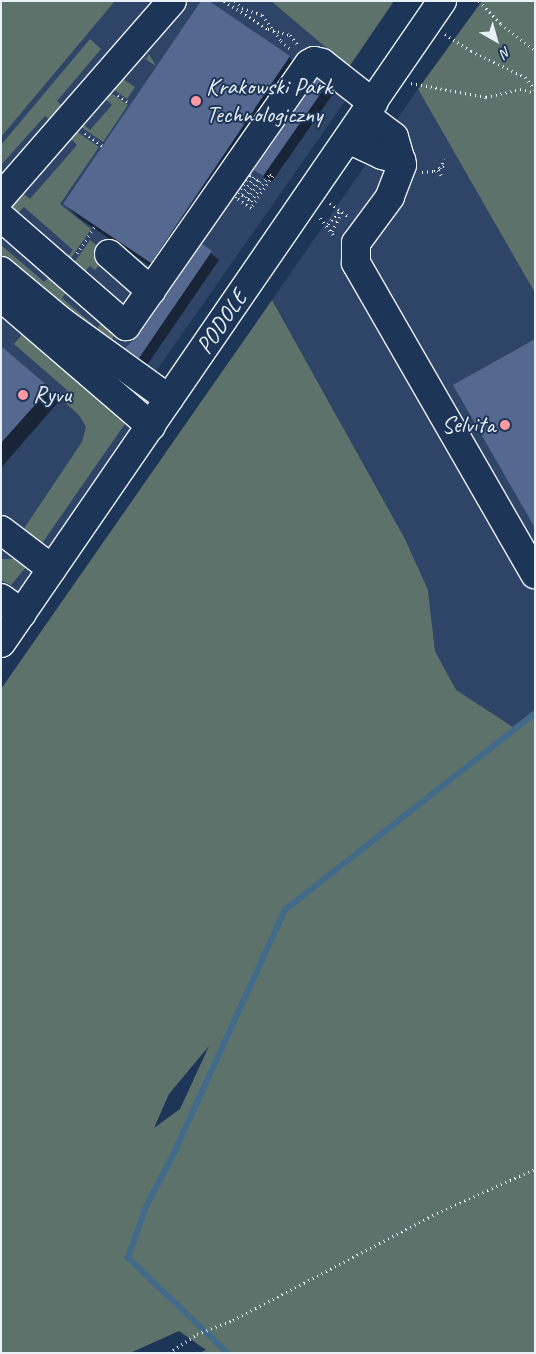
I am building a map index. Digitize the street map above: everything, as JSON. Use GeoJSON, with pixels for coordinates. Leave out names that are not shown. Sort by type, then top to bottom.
{"type":"FeatureCollection","features":[{"type":"Feature","properties":{"kind":"street"},"geometry":{"type":"LineString","coordinates":[[1,197],[172,1]]}},
{"type":"Feature","properties":{"kind":"street","name":"PODOLE"},"geometry":{"type":"LineString","coordinates":[[1,643],[12,605],[52,569],[442,1]]}},
{"type":"Feature","properties":{"kind":"street"},"geometry":{"type":"LineString","coordinates":[[1,216],[126,326],[309,64],[322,63],[369,109],[394,137],[401,160],[401,174],[390,197],[356,243],[355,261],[535,574]]}},
{"type":"Feature","properties":{"kind":"street"},"geometry":{"type":"LineString","coordinates":[[348,139],[382,155],[401,160]]}},
{"type":"Feature","properties":{"kind":"street"},"geometry":{"type":"LineString","coordinates":[[109,254],[151,291]]}},
{"type":"Feature","properties":{"kind":"street"},"geometry":{"type":"LineString","coordinates":[[1,271],[61,321],[169,399]]}},
{"type":"Feature","properties":{"kind":"street"},"geometry":{"type":"LineString","coordinates":[[1,297],[151,426]]}},
{"type":"Feature","properties":{"kind":"street"},"geometry":{"type":"LineString","coordinates":[[1,530],[52,569]]}},
{"type":"Feature","properties":{"kind":"path"},"geometry":{"type":"LineString","coordinates":[[224,1],[236,12],[274,32],[290,35],[295,40],[298,54],[274,32],[262,15],[242,8],[235,1]]}},
{"type":"Feature","properties":{"kind":"path"},"geometry":{"type":"LineString","coordinates":[[479,1],[502,24],[535,50]]}},
{"type":"Feature","properties":{"kind":"path"},"geometry":{"type":"LineString","coordinates":[[445,33],[471,51],[525,77],[535,91]]}},
{"type":"Feature","properties":{"kind":"path"},"geometry":{"type":"LineString","coordinates":[[411,83],[486,97],[520,89],[535,91]]}},
{"type":"Feature","properties":{"kind":"path"},"geometry":{"type":"LineString","coordinates":[[443,178],[439,169],[444,160]]}},
{"type":"Feature","properties":{"kind":"path"},"geometry":{"type":"LineString","coordinates":[[250,174],[254,177],[242,195],[245,197],[257,179],[260,181],[248,199],[251,201],[270,174],[273,176],[251,208],[235,197],[250,174]]}},
{"type":"Feature","properties":{"kind":"path"},"geometry":{"type":"LineString","coordinates":[[340,210],[348,216]]}},
{"type":"Feature","properties":{"kind":"path"},"geometry":{"type":"LineString","coordinates":[[328,224],[340,210]]}},
{"type":"Feature","properties":{"kind":"path"},"geometry":{"type":"LineString","coordinates":[[331,231],[340,210]]}},
{"type":"Feature","properties":{"kind":"path"},"geometry":{"type":"LineString","coordinates":[[318,217],[328,224],[334,236]]}},
{"type":"Feature","properties":{"kind":"path"},"geometry":{"type":"LineString","coordinates":[[65,272],[95,226]]}},
{"type":"Feature","properties":{"kind":"path"},"geometry":{"type":"LineString","coordinates":[[169,1353],[197,1334],[233,1320],[437,1213],[535,1168]]}},
{"type":"Feature","properties":{"kind":"shaded area"},"geometry":{"type":"Polygon","coordinates":[[[115,1],[271,1],[362,77],[140,394],[1,286],[1,137],[115,1]]]}},
{"type":"Feature","properties":{"kind":"shaded area"},"geometry":{"type":"Polygon","coordinates":[[[418,89],[535,293],[535,710],[514,727],[456,691],[435,651],[428,590],[405,539],[272,300],[418,89]]]}},
{"type":"Feature","properties":{"kind":"shaded area"},"geometry":{"type":"Polygon","coordinates":[[[1,305],[143,426],[1,629],[1,305]]]}},
{"type":"Feature","properties":{"kind":"green space"},"geometry":{"type":"Polygon","coordinates":[[[1,1],[115,1],[1,137],[1,1]]]}},
{"type":"Feature","properties":{"kind":"green space"},"geometry":{"type":"Polygon","coordinates":[[[271,1],[394,1],[349,67],[271,1]]]}},
{"type":"Feature","properties":{"kind":"green space"},"geometry":{"type":"Polygon","coordinates":[[[482,1],[535,1],[535,293],[418,89],[482,1]]]}},
{"type":"Feature","properties":{"kind":"green space"},"geometry":{"type":"Polygon","coordinates":[[[90,39],[101,49],[57,101],[68,111],[56,125],[45,116],[1,165],[1,145],[90,39]]]}},
{"type":"Feature","properties":{"kind":"green space"},"geometry":{"type":"Polygon","coordinates":[[[138,53],[146,59],[149,54],[156,66],[139,55],[123,79],[135,87],[127,99],[109,86],[138,53]]]}},
{"type":"Feature","properties":{"kind":"green space"},"geometry":{"type":"Polygon","coordinates":[[[107,90],[128,105],[103,142],[77,124],[79,121],[90,130],[112,105],[102,96],[107,90]]]}},
{"type":"Feature","properties":{"kind":"green space"},"geometry":{"type":"Polygon","coordinates":[[[73,129],[99,147],[60,204],[91,229],[67,264],[64,261],[73,250],[24,207],[14,217],[9,203],[19,190],[30,199],[77,145],[67,135],[73,129]]]}},
{"type":"Feature","properties":{"kind":"green space"},"geometry":{"type":"Polygon","coordinates":[[[90,240],[108,255],[95,270],[90,266],[81,276],[71,267],[90,240]]]}},
{"type":"Feature","properties":{"kind":"green space"},"geometry":{"type":"Polygon","coordinates":[[[1,245],[44,282],[54,272],[71,287],[62,298],[97,328],[106,317],[115,332],[111,342],[1,263],[1,245]]]}},
{"type":"Feature","properties":{"kind":"green space"},"geometry":{"type":"Polygon","coordinates":[[[272,300],[405,539],[428,590],[435,651],[456,690],[513,727],[535,714],[535,1353],[199,1353],[206,1350],[179,1331],[130,1353],[1,1353],[1,689],[272,300]],[[209,1046],[169,1094],[154,1128],[180,1109],[209,1046]]]}},
{"type":"Feature","properties":{"kind":"green space"},"geometry":{"type":"Polygon","coordinates":[[[27,329],[129,418],[38,549],[23,530],[82,442],[86,427],[79,415],[60,398],[67,390],[14,344],[27,329]]]}},
{"type":"Feature","properties":{"kind":"green space"},"geometry":{"type":"Polygon","coordinates":[[[1,559],[14,559],[26,567],[11,585],[1,580],[1,559]]]}},
{"type":"Feature","properties":{"kind":"building","name":"Krakowski Park Technologiczny"},"geometry":{"type":"Polygon","coordinates":[[[201,1],[209,1],[290,56],[151,263],[63,204],[201,1]]]}},
{"type":"Feature","properties":{"kind":"building"},"geometry":{"type":"Polygon","coordinates":[[[317,79],[326,86],[263,176],[254,170],[317,79]]]}},
{"type":"Feature","properties":{"kind":"building"},"geometry":{"type":"Polygon","coordinates":[[[202,244],[212,251],[139,358],[125,348],[139,335],[202,244]]]}},
{"type":"Feature","properties":{"kind":"building","name":"Selvita"},"geometry":{"type":"Polygon","coordinates":[[[535,339],[535,528],[453,385],[535,339]]]}},
{"type":"Feature","properties":{"kind":"building","name":"Ryvu"},"geometry":{"type":"Polygon","coordinates":[[[1,346],[50,388],[1,443],[1,346]]]}},
{"type":"Feature","properties":{"kind":"waterway"},"geometry":{"type":"LineString","coordinates":[[227,1353],[128,1258],[146,1207],[175,1151],[285,910],[535,713]]}},
{"type":"Feature","properties":{"kind":"place","name":"Krakowski Park Technologiczny"},"geometry":{"type":"Point","coordinates":[196,101]}},
{"type":"Feature","properties":{"kind":"place","name":"Ryvu"},"geometry":{"type":"Point","coordinates":[23,395]}},
{"type":"Feature","properties":{"kind":"place","name":"Selvita"},"geometry":{"type":"Point","coordinates":[505,425]}}]}
